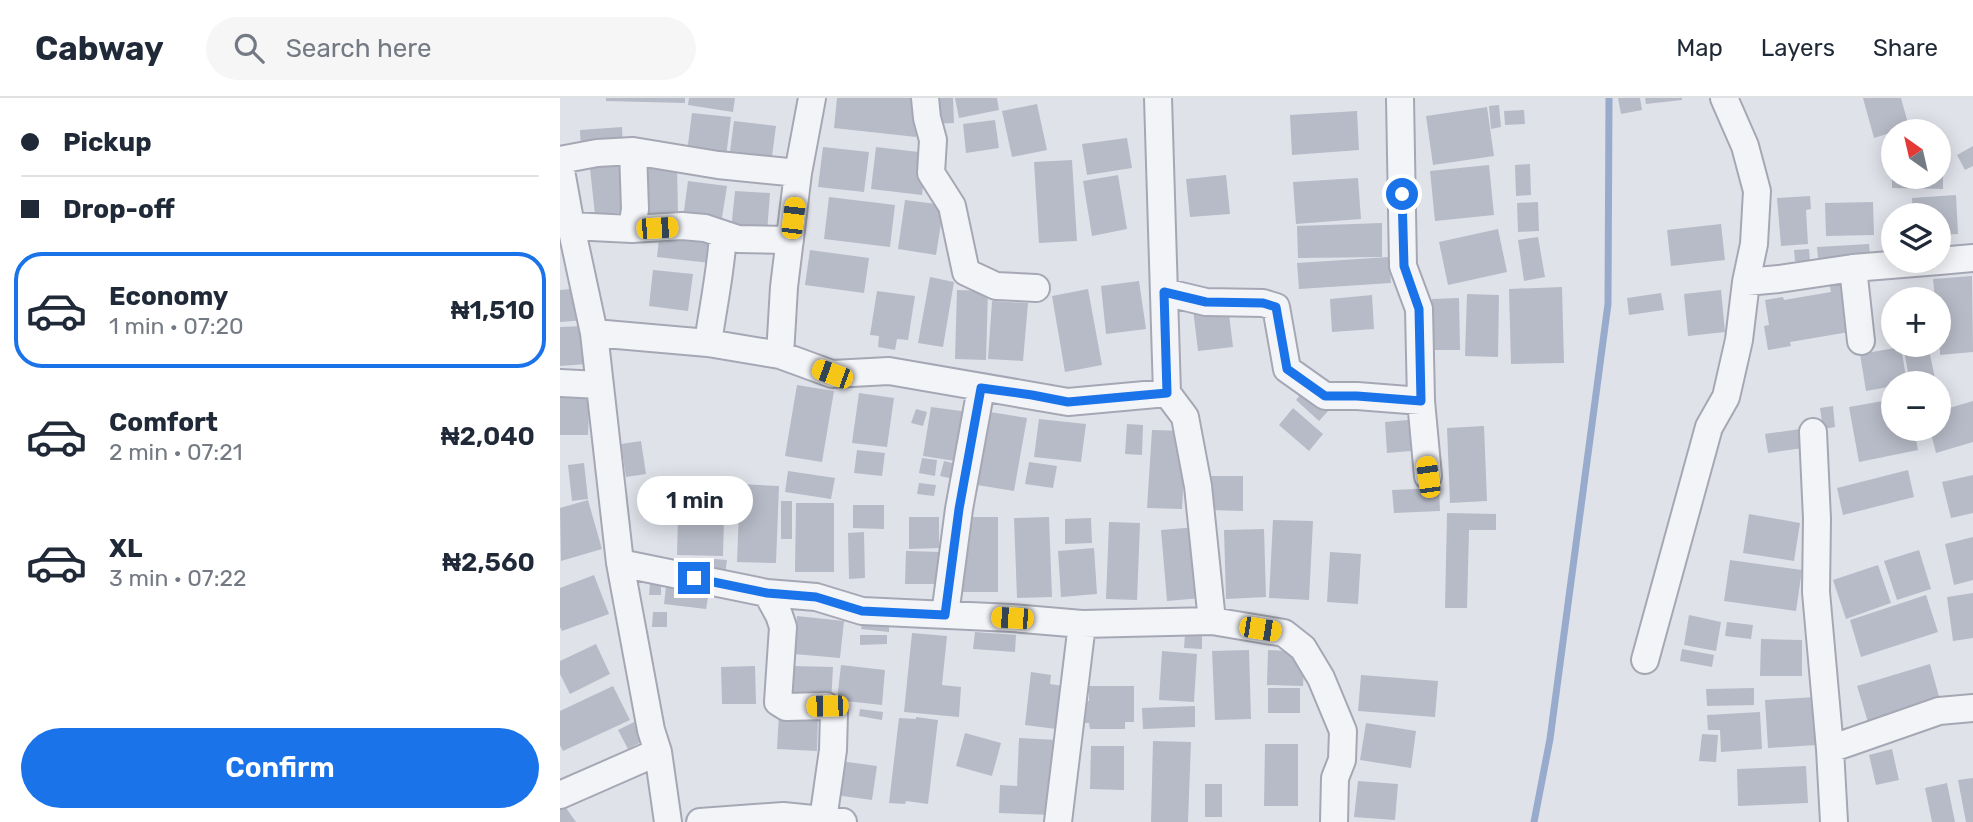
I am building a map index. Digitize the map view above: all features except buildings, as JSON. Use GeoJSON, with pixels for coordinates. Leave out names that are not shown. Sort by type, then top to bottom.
{"type":"FeatureCollection","features":[{"type":"Feature","properties":{"kind":"street"},"geometry":{"type":"LineString","coordinates":[[780,355],[784,287],[798,173],[813,98]]}},
{"type":"Feature","properties":{"kind":"street"},"geometry":{"type":"LineString","coordinates":[[925,98],[933,140],[931,173],[953,206],[966,272],[996,286],[1036,288]]}},
{"type":"Feature","properties":{"kind":"street"},"geometry":{"type":"LineString","coordinates":[[1158,98],[1167,393],[1185,417],[1198,486],[1212,621]]}},
{"type":"Feature","properties":{"kind":"street"},"geometry":{"type":"LineString","coordinates":[[1400,98],[1404,266],[1419,309],[1421,401],[1428,477]]}},
{"type":"Feature","properties":{"kind":"street"},"geometry":{"type":"LineString","coordinates":[[1645,660],[1709,427],[1726,397],[1754,244],[1758,191],[1745,146],[1724,98]]}},
{"type":"Feature","properties":{"kind":"street"},"geometry":{"type":"LineString","coordinates":[[668,822],[658,752],[651,730],[620,563],[594,333],[560,162],[597,153],[633,152],[718,165],[798,173]]}},
{"type":"Feature","properties":{"kind":"street"},"geometry":{"type":"LineString","coordinates":[[632,229],[635,209],[633,152]]}},
{"type":"Feature","properties":{"kind":"street"},"geometry":{"type":"LineString","coordinates":[[571,226],[632,229],[682,226],[705,228],[738,239],[790,240]]}},
{"type":"Feature","properties":{"kind":"street"},"geometry":{"type":"LineString","coordinates":[[708,344],[721,269],[723,234]]}},
{"type":"Feature","properties":{"kind":"street"},"geometry":{"type":"LineString","coordinates":[[1951,260],[1973,258]]}},
{"type":"Feature","properties":{"kind":"street"},"geometry":{"type":"LineString","coordinates":[[1746,282],[1881,266]]}},
{"type":"Feature","properties":{"kind":"street"},"geometry":{"type":"LineString","coordinates":[[1853,268],[1861,341]]}},
{"type":"Feature","properties":{"kind":"street"},"geometry":{"type":"LineString","coordinates":[[1164,292],[1206,302],[1263,303],[1276,307],[1287,369],[1325,396],[1421,401]]}},
{"type":"Feature","properties":{"kind":"street"},"geometry":{"type":"LineString","coordinates":[[594,333],[708,344],[780,355],[832,374],[889,371],[1068,402],[1167,393]]}},
{"type":"Feature","properties":{"kind":"street"},"geometry":{"type":"LineString","coordinates":[[560,383],[600,385]]}},
{"type":"Feature","properties":{"kind":"street"},"geometry":{"type":"LineString","coordinates":[[945,615],[959,509],[981,388]]}},
{"type":"Feature","properties":{"kind":"street"},"geometry":{"type":"LineString","coordinates":[[1813,432],[1817,519],[1816,592],[1834,822]]}},
{"type":"Feature","properties":{"kind":"street"},"geometry":{"type":"LineString","coordinates":[[620,563],[767,593],[816,597],[862,611],[1082,624],[1212,621],[1284,633],[1303,648],[1321,678],[1343,731],[1342,760],[1335,778],[1334,822]]}},
{"type":"Feature","properties":{"kind":"street"},"geometry":{"type":"LineString","coordinates":[[700,822],[783,816],[833,821],[834,713],[827,706],[786,707],[778,702],[783,627],[767,593]]}},
{"type":"Feature","properties":{"kind":"street"},"geometry":{"type":"LineString","coordinates":[[1058,822],[1082,624]]}},
{"type":"Feature","properties":{"kind":"street"},"geometry":{"type":"LineString","coordinates":[[1830,749],[1939,711],[1973,708]]}},
{"type":"Feature","properties":{"kind":"street"},"geometry":{"type":"LineString","coordinates":[[560,795],[658,752]]}},
{"type":"Feature","properties":{"kind":"waterway"},"geometry":{"type":"LineString","coordinates":[[1534,822],[1550,739],[1608,304],[1609,98]]}},
{"type":"Feature","properties":{"kind":"route"},"geometry":{"type":"LineString","coordinates":[[694,578],[767,593],[816,597],[862,611],[945,615],[959,509],[981,388],[1068,402],[1167,393],[1164,292],[1206,302],[1263,303],[1276,307],[1287,369],[1325,396],[1421,401],[1419,309],[1404,266],[1402,194]]}}]}
